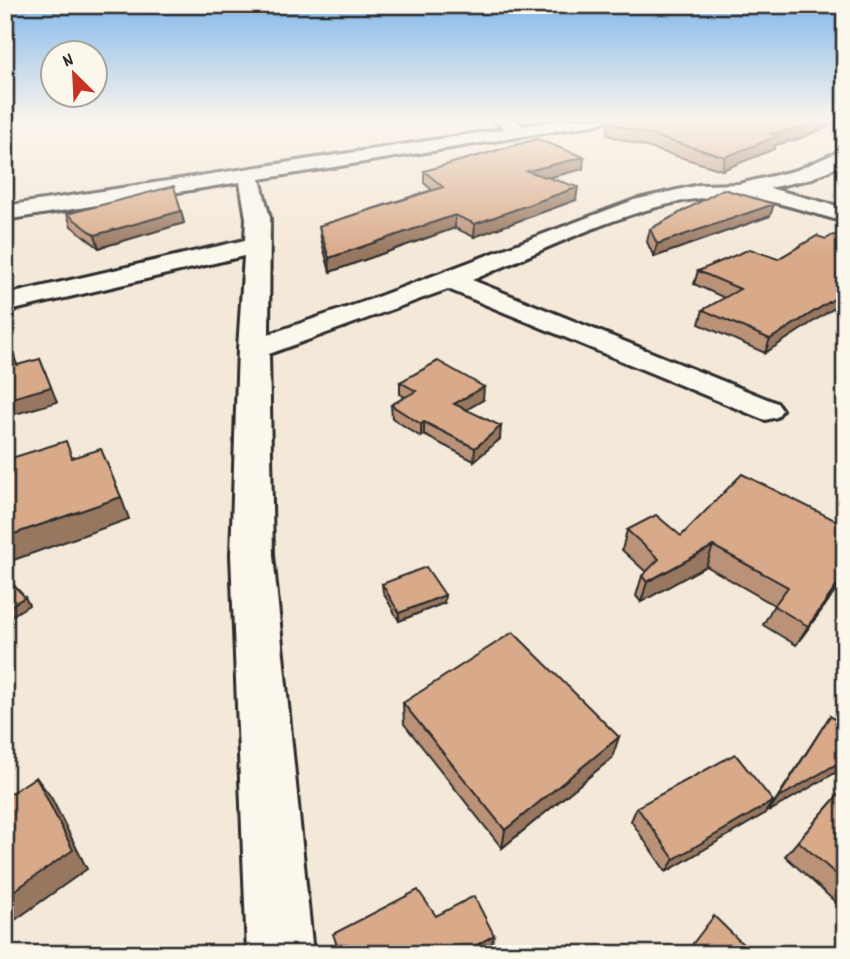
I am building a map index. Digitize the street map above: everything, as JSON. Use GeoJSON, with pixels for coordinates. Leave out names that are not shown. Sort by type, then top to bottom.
{"type":"FeatureCollection","features":[{"type":"Feature","properties":{"kind":"street"},"geometry":{"type":"LineString","coordinates":[[5,214],[314,164]]}},
{"type":"Feature","properties":{"kind":"street"},"geometry":{"type":"LineString","coordinates":[[253,349],[327,326],[581,227],[655,203],[803,175],[827,164]]}},
{"type":"Feature","properties":{"kind":"street"},"geometry":{"type":"LineString","coordinates":[[249,174],[258,218],[253,349],[252,555],[280,954]]}},
{"type":"Feature","properties":{"kind":"street"},"geometry":{"type":"LineString","coordinates":[[726,190],[758,194],[845,215]]}},
{"type":"Feature","properties":{"kind":"street"},"geometry":{"type":"LineString","coordinates":[[5,304],[257,245]]}},
{"type":"Feature","properties":{"kind":"street"},"geometry":{"type":"LineString","coordinates":[[449,280],[765,410]]}},
{"type":"Feature","properties":{"kind":"building"},"geometry":{"type":"Polygon","coordinates":[[[450,164],[557,164],[527,171],[578,187],[475,224],[455,215],[329,258],[319,226],[443,187],[424,171],[450,164]]]}},
{"type":"Feature","properties":{"kind":"building"},"geometry":{"type":"Polygon","coordinates":[[[174,186],[181,211],[95,235],[67,214],[174,186]]]}},
{"type":"Feature","properties":{"kind":"building"},"geometry":{"type":"Polygon","coordinates":[[[723,189],[774,204],[657,244],[650,229],[723,189]]]}},
{"type":"Feature","properties":{"kind":"building"},"geometry":{"type":"Polygon","coordinates":[[[833,235],[845,239],[845,292],[770,339],[703,310],[740,289],[698,271],[750,249],[778,259],[817,236],[826,239],[833,235]]]}},
{"type":"Feature","properties":{"kind":"building"},"geometry":{"type":"Polygon","coordinates":[[[12,350],[17,365],[40,359],[51,387],[5,400],[5,352],[12,350]]]}},
{"type":"Feature","properties":{"kind":"building"},"geometry":{"type":"Polygon","coordinates":[[[438,361],[484,387],[454,404],[501,426],[475,448],[424,422],[421,424],[391,405],[416,391],[400,382],[438,361]]]}},
{"type":"Feature","properties":{"kind":"building"},"geometry":{"type":"Polygon","coordinates":[[[66,441],[72,458],[101,449],[121,497],[5,537],[5,460],[66,441]]]}},
{"type":"Feature","properties":{"kind":"building"},"geometry":{"type":"Polygon","coordinates":[[[742,474],[845,525],[845,574],[808,626],[774,606],[788,587],[713,546],[647,582],[642,576],[659,559],[627,530],[656,515],[681,536],[742,474]]]}},
{"type":"Feature","properties":{"kind":"building"},"geometry":{"type":"Polygon","coordinates":[[[426,567],[445,595],[399,613],[382,584],[426,567]]]}},
{"type":"Feature","properties":{"kind":"building"},"geometry":{"type":"Polygon","coordinates":[[[5,576],[25,597],[5,609],[5,576]]]}},
{"type":"Feature","properties":{"kind":"building"},"geometry":{"type":"Polygon","coordinates":[[[513,632],[619,737],[505,830],[403,703],[513,632]]]}},
{"type":"Feature","properties":{"kind":"building"},"geometry":{"type":"Polygon","coordinates":[[[830,716],[845,726],[845,759],[778,798],[830,716]]]}},
{"type":"Feature","properties":{"kind":"building"},"geometry":{"type":"Polygon","coordinates":[[[735,754],[773,801],[674,859],[637,807],[735,754]]]}},
{"type":"Feature","properties":{"kind":"building"},"geometry":{"type":"Polygon","coordinates":[[[36,777],[73,850],[5,897],[5,797],[36,777]]]}},
{"type":"Feature","properties":{"kind":"building"},"geometry":{"type":"Polygon","coordinates":[[[845,787],[845,882],[798,841],[845,787]]]}},
{"type":"Feature","properties":{"kind":"building"},"geometry":{"type":"Polygon","coordinates":[[[418,890],[436,916],[474,896],[494,935],[461,954],[340,954],[333,934],[418,890]]]}},
{"type":"Feature","properties":{"kind":"building"},"geometry":{"type":"Polygon","coordinates":[[[714,916],[753,954],[685,954],[714,916]]]}}]}
